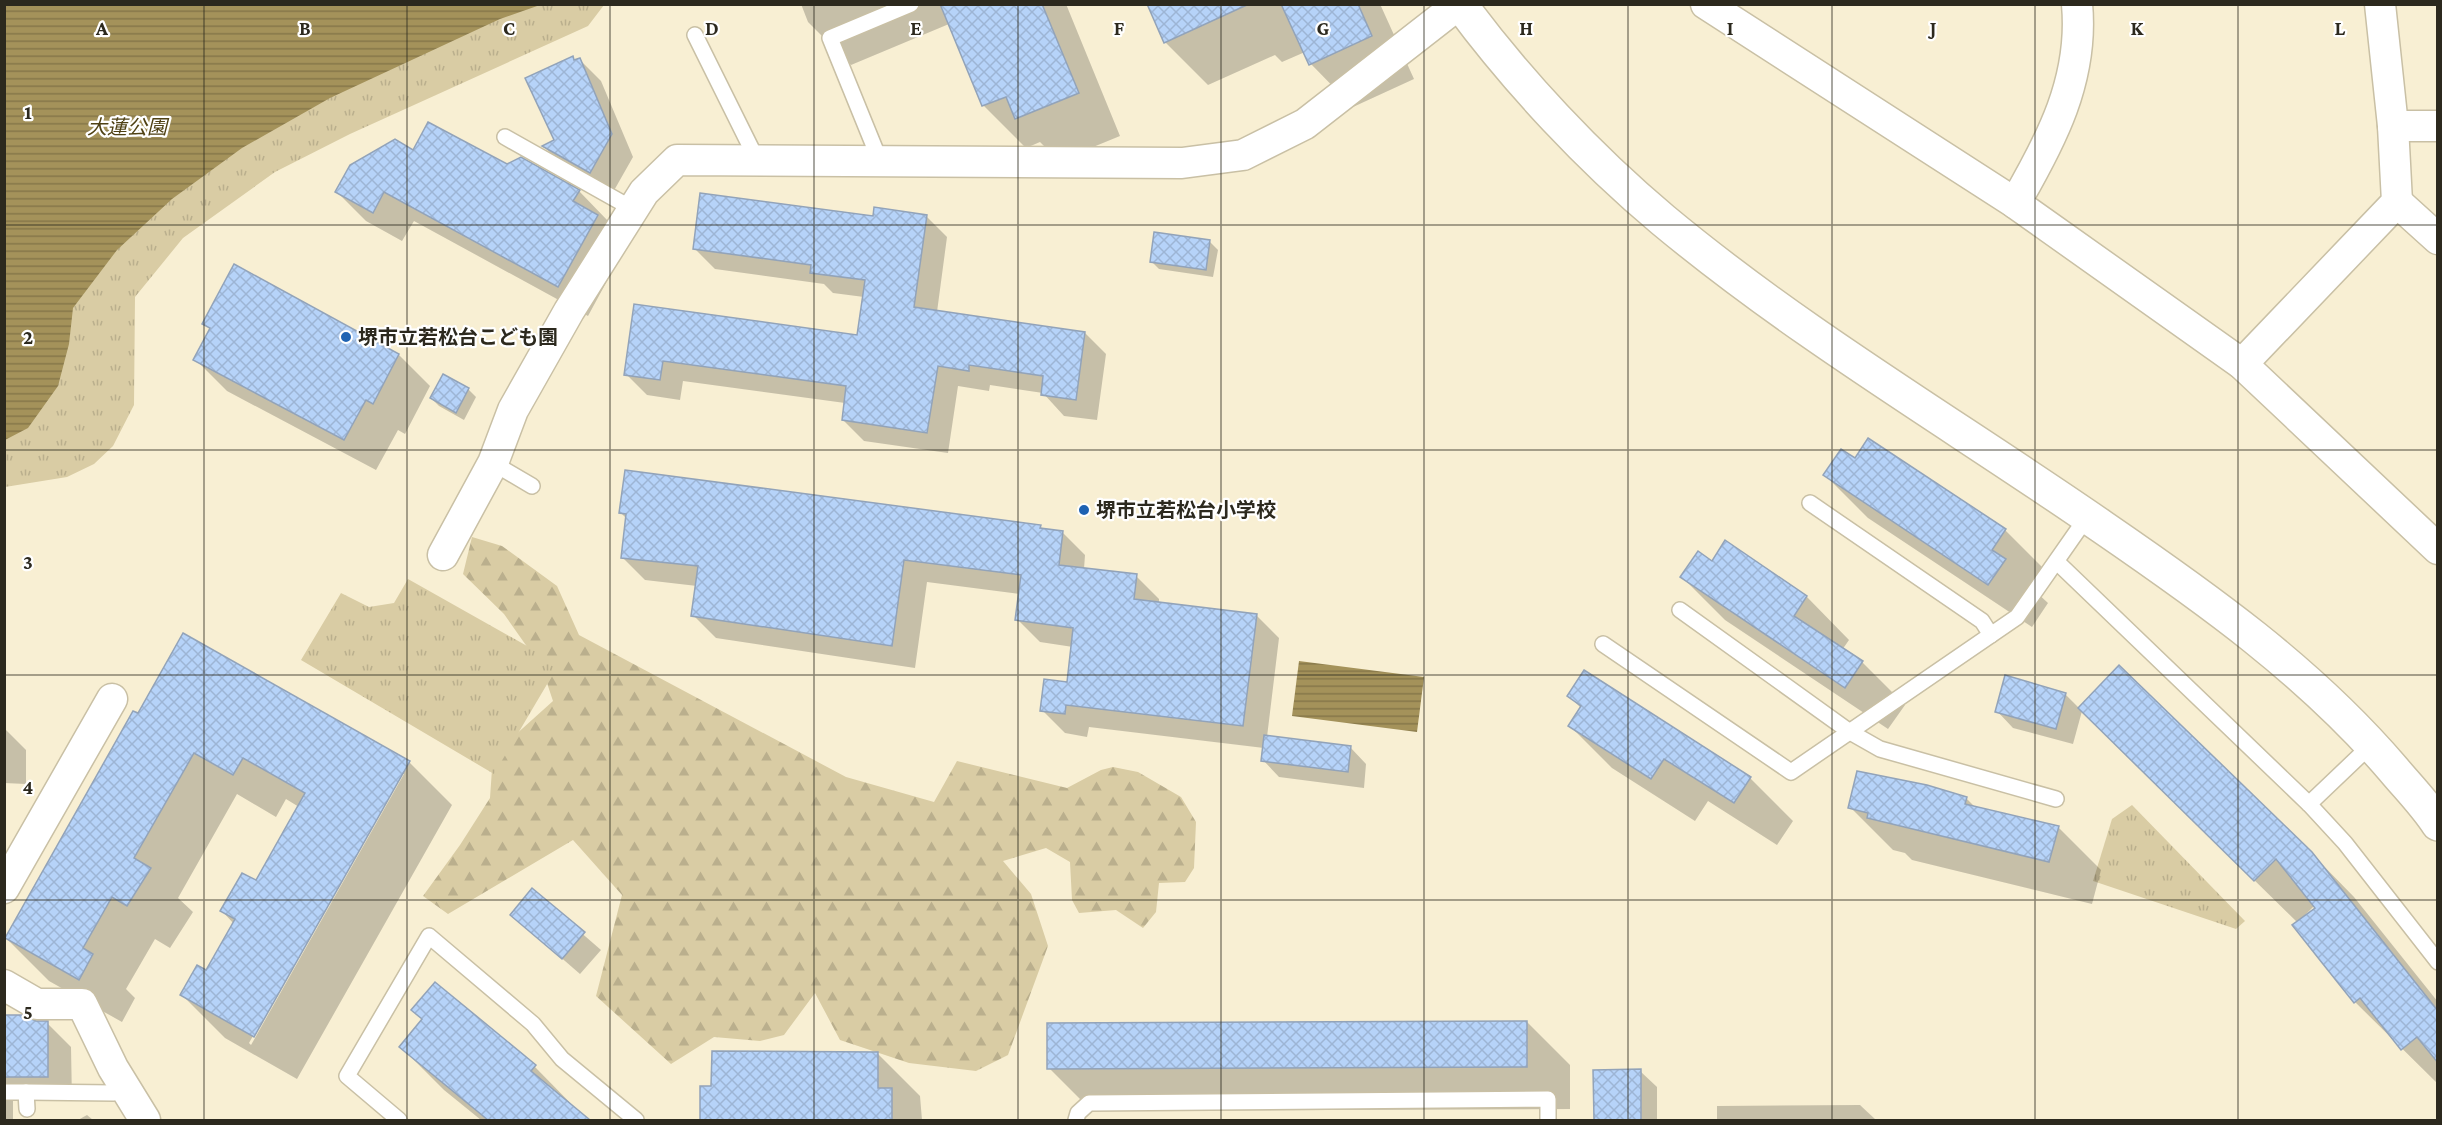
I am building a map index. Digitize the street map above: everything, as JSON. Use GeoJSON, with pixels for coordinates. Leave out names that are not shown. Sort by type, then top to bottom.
{"type":"FeatureCollection","features":[{"type":"Feature","properties":{"kind":"street"},"geometry":{"type":"LineString","coordinates":[[443,555],[493,463],[513,410],[569,311],[644,192],[666,167],[677,160],[756,158],[1182,163],[1244,154],[1305,124],[1459,4],[1493,49],[1575,137],[1661,219],[1767,301],[2087,516],[2223,611],[2304,677],[2372,744],[2438,824]]}},
{"type":"Feature","properties":{"kind":"street"},"geometry":{"type":"LineString","coordinates":[[1706,4],[2015,203],[2242,364],[2438,549]]}},
{"type":"Feature","properties":{"kind":"street"},"geometry":{"type":"LineString","coordinates":[[2015,203],[2049,145],[2071,85],[2079,24],[2077,4]]}},
{"type":"Feature","properties":{"kind":"street"},"geometry":{"type":"LineString","coordinates":[[2380,4],[2393,126],[2397,202],[2438,239]]}},
{"type":"Feature","properties":{"kind":"street"},"geometry":{"type":"LineString","coordinates":[[2393,126],[2438,126]]}},
{"type":"Feature","properties":{"kind":"street"},"geometry":{"type":"LineString","coordinates":[[2242,364],[2397,202]]}},
{"type":"Feature","properties":{"kind":"street"},"geometry":{"type":"LineString","coordinates":[[4,888],[112,699]]}},
{"type":"Feature","properties":{"kind":"street"},"geometry":{"type":"LineString","coordinates":[[4,985],[37,1004],[82,1004],[126,1089],[145,1120]]}},
{"type":"Feature","properties":{"kind":"lane"},"geometry":{"type":"LineString","coordinates":[[880,161],[830,38],[911,4]]}},
{"type":"Feature","properties":{"kind":"lane"},"geometry":{"type":"LineString","coordinates":[[695,35],[756,158]]}},
{"type":"Feature","properties":{"kind":"lane"},"geometry":{"type":"LineString","coordinates":[[506,137],[633,209]]}},
{"type":"Feature","properties":{"kind":"lane"},"geometry":{"type":"LineString","coordinates":[[493,463],[532,486]]}},
{"type":"Feature","properties":{"kind":"lane"},"geometry":{"type":"LineString","coordinates":[[1809,503],[1982,621],[1991,635]]}},
{"type":"Feature","properties":{"kind":"lane"},"geometry":{"type":"LineString","coordinates":[[1603,644],[1791,772],[2017,618],[2087,516]]}},
{"type":"Feature","properties":{"kind":"lane"},"geometry":{"type":"LineString","coordinates":[[2056,562],[2308,804],[2345,843],[2438,962]]}},
{"type":"Feature","properties":{"kind":"lane"},"geometry":{"type":"LineString","coordinates":[[1680,610],[1850,732],[1880,749],[2056,799]]}},
{"type":"Feature","properties":{"kind":"lane"},"geometry":{"type":"LineString","coordinates":[[2308,804],[2372,744]]}},
{"type":"Feature","properties":{"kind":"lane"},"geometry":{"type":"LineString","coordinates":[[399,1120],[347,1077],[429,936],[534,1024],[562,1059],[636,1120]]}},
{"type":"Feature","properties":{"kind":"lane"},"geometry":{"type":"LineString","coordinates":[[4,1092],[114,1093],[126,1089]]}},
{"type":"Feature","properties":{"kind":"lane"},"geometry":{"type":"LineString","coordinates":[[26,1092],[27,1109]]}},
{"type":"Feature","properties":{"kind":"lane"},"geometry":{"type":"LineString","coordinates":[[1076,1120],[1078,1113],[1089,1103],[1548,1100],[1548,1120]]}},
{"type":"Feature","properties":{"kind":"green space","name":"大蓮公園"},"geometry":{"type":"Polygon","coordinates":[[[5,5],[604,5],[588,26],[350,134],[275,172],[183,238],[135,297],[134,405],[113,446],[94,464],[67,477],[5,487],[5,5]]]}},
{"type":"Feature","properties":{"kind":"green space"},"geometry":{"type":"Polygon","coordinates":[[[472,537],[502,546],[557,586],[579,635],[846,777],[934,802],[957,761],[1067,788],[1101,770],[1113,767],[1138,772],[1181,797],[1196,822],[1194,868],[1185,882],[1159,883],[1156,912],[1143,928],[1116,910],[1079,913],[1072,900],[1070,862],[1046,848],[1003,861],[1031,894],[1048,946],[1008,1055],[976,1071],[909,1063],[840,1040],[815,993],[784,1035],[760,1041],[714,1037],[671,1064],[596,996],[622,895],[573,840],[448,914],[423,896],[490,798],[493,755],[553,701],[542,668],[504,614],[463,574],[472,537]]]}},
{"type":"Feature","properties":{"kind":"green space"},"geometry":{"type":"Polygon","coordinates":[[[408,579],[559,664],[494,774],[301,660],[341,593],[369,607],[394,603],[408,579]]]}},
{"type":"Feature","properties":{"kind":"green space"},"geometry":{"type":"Polygon","coordinates":[[[2132,805],[2245,921],[2236,929],[2093,881],[2112,819],[2132,805]]]}},
{"type":"Feature","properties":{"kind":"shaded area","name":"大蓮公園"},"geometry":{"type":"Polygon","coordinates":[[[5,4],[540,5],[500,19],[330,98],[242,148],[172,199],[117,250],[73,308],[69,344],[58,386],[28,428],[5,440],[5,4]]]}},
{"type":"Feature","properties":{"kind":"shaded area"},"geometry":{"type":"Polygon","coordinates":[[[1299,661],[1424,677],[1417,732],[1292,716],[1299,661]]]}},
{"type":"Feature","properties":{"kind":"building"},"geometry":{"type":"Polygon","coordinates":[[[940,4],[1042,4],[1079,93],[1015,119],[1006,97],[982,106],[940,4]]]}},
{"type":"Feature","properties":{"kind":"building"},"geometry":{"type":"Polygon","coordinates":[[[1147,4],[1249,4],[1164,43],[1147,4]]]}},
{"type":"Feature","properties":{"kind":"building"},"geometry":{"type":"Polygon","coordinates":[[[1281,4],[1358,4],[1372,36],[1309,65],[1281,4]]]}},
{"type":"Feature","properties":{"kind":"building"},"geometry":{"type":"Polygon","coordinates":[[[573,56],[574,60],[580,58],[612,134],[590,173],[542,146],[554,140],[525,78],[573,56]]]}},
{"type":"Feature","properties":{"kind":"building"},"geometry":{"type":"Polygon","coordinates":[[[428,122],[507,164],[521,157],[580,190],[573,201],[598,215],[558,287],[384,192],[373,213],[335,192],[350,165],[395,139],[413,150],[428,122]]]}},
{"type":"Feature","properties":{"kind":"building"},"geometry":{"type":"Polygon","coordinates":[[[700,193],[873,216],[874,207],[927,215],[914,307],[1085,332],[1076,400],[1041,395],[1043,376],[969,365],[969,371],[938,366],[927,433],[842,420],[846,386],[663,361],[660,380],[624,375],[634,304],[857,335],[865,280],[810,273],[811,265],[693,249],[700,193]]]}},
{"type":"Feature","properties":{"kind":"building"},"geometry":{"type":"Polygon","coordinates":[[[1154,232],[1210,240],[1206,270],[1150,262],[1154,232]]]}},
{"type":"Feature","properties":{"kind":"building"},"geometry":{"type":"Polygon","coordinates":[[[234,264],[399,354],[373,404],[366,400],[344,440],[193,360],[210,328],[202,324],[234,264]]]}},
{"type":"Feature","properties":{"kind":"building"},"geometry":{"type":"Polygon","coordinates":[[[443,374],[469,388],[456,413],[430,398],[443,374]]]}},
{"type":"Feature","properties":{"kind":"building"},"geometry":{"type":"Polygon","coordinates":[[[1868,438],[2006,529],[1992,550],[2006,559],[1988,585],[1823,475],[1841,449],[1855,458],[1868,438]]]}},
{"type":"Feature","properties":{"kind":"building"},"geometry":{"type":"Polygon","coordinates":[[[625,470],[1041,525],[1040,528],[1063,531],[1059,565],[1137,574],[1134,599],[1257,614],[1243,726],[1066,705],[1065,714],[1040,711],[1044,679],[1067,682],[1073,628],[1015,620],[1021,575],[904,560],[892,646],[691,616],[698,566],[621,558],[626,514],[619,513],[625,470]]]}},
{"type":"Feature","properties":{"kind":"building"},"geometry":{"type":"Polygon","coordinates":[[[1725,540],[1807,596],[1794,616],[1863,661],[1845,688],[1680,577],[1698,551],[1712,561],[1725,540]]]}},
{"type":"Feature","properties":{"kind":"building"},"geometry":{"type":"Polygon","coordinates":[[[183,633],[410,761],[254,1037],[180,995],[197,965],[206,970],[235,919],[220,911],[242,873],[256,880],[305,793],[243,758],[233,775],[194,753],[134,858],[151,868],[127,906],[112,897],[83,948],[93,954],[79,980],[5,938],[133,711],[138,713],[183,633]]]}},
{"type":"Feature","properties":{"kind":"building"},"geometry":{"type":"Polygon","coordinates":[[[2119,665],[2312,852],[2438,1011],[2438,1063],[2417,1037],[2401,1050],[2360,998],[2354,1003],[2292,925],[2315,908],[2276,859],[2254,881],[2078,708],[2119,665]]]}},
{"type":"Feature","properties":{"kind":"building"},"geometry":{"type":"Polygon","coordinates":[[[1584,670],[1751,777],[1734,803],[1664,759],[1651,779],[1568,726],[1581,706],[1567,696],[1584,670]]]}},
{"type":"Feature","properties":{"kind":"building"},"geometry":{"type":"Polygon","coordinates":[[[2005,675],[2066,693],[2056,729],[1995,712],[2005,675]]]}},
{"type":"Feature","properties":{"kind":"building"},"geometry":{"type":"Polygon","coordinates":[[[1264,735],[1351,746],[1348,772],[1261,761],[1264,735]]]}},
{"type":"Feature","properties":{"kind":"building"},"geometry":{"type":"Polygon","coordinates":[[[1857,771],[1927,785],[1967,797],[1965,804],[2059,826],[2049,862],[1867,818],[1868,813],[1848,808],[1857,771]]]}},
{"type":"Feature","properties":{"kind":"building"},"geometry":{"type":"Polygon","coordinates":[[[532,888],[585,932],[562,959],[510,915],[532,888]]]}},
{"type":"Feature","properties":{"kind":"building"},"geometry":{"type":"Polygon","coordinates":[[[435,982],[536,1065],[531,1071],[590,1120],[488,1120],[399,1047],[422,1019],[411,1010],[435,982]]]}},
{"type":"Feature","properties":{"kind":"building"},"geometry":{"type":"Polygon","coordinates":[[[4,1015],[22,1015],[36,1021],[48,1021],[48,1077],[4,1077],[4,1015]]]}},
{"type":"Feature","properties":{"kind":"building"},"geometry":{"type":"Polygon","coordinates":[[[1527,1021],[1527,1067],[1047,1069],[1047,1023],[1527,1021]]]}},
{"type":"Feature","properties":{"kind":"building"},"geometry":{"type":"Polygon","coordinates":[[[712,1051],[878,1052],[878,1088],[892,1088],[892,1120],[700,1120],[700,1086],[711,1086],[712,1051]]]}},
{"type":"Feature","properties":{"kind":"building"},"geometry":{"type":"Polygon","coordinates":[[[1641,1069],[1641,1120],[1594,1120],[1593,1070],[1641,1069]]]}},
{"type":"Feature","properties":{"kind":"place","name":"堺市立若松台こども園"},"geometry":{"type":"Point","coordinates":[346,337]}},
{"type":"Feature","properties":{"kind":"place","name":"堺市立若松台小学校"},"geometry":{"type":"Point","coordinates":[1084,510]}}]}
